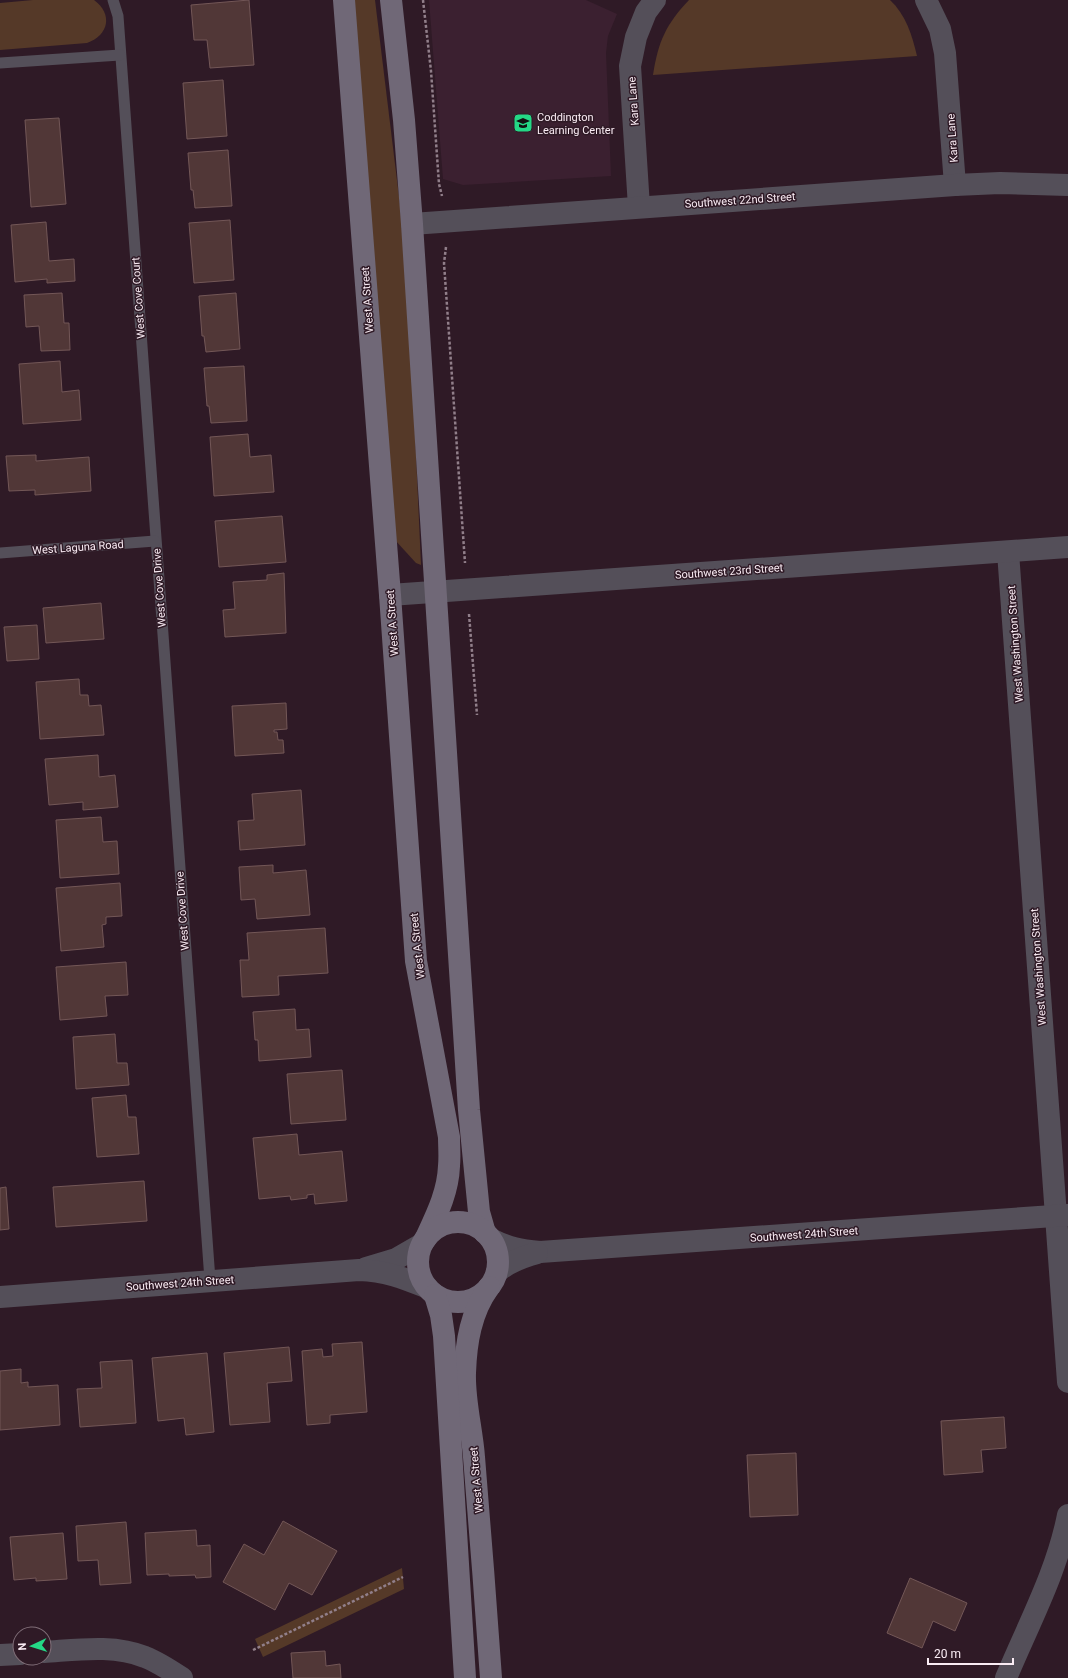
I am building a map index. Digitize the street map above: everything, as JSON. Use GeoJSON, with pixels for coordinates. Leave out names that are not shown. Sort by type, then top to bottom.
{"type":"FeatureCollection","features":[{"type":"Feature","properties":{"kind":"main road","name":"West A Street"},"geometry":{"type":"LineString","coordinates":[[344,0],[390,596],[416,961],[449,1137],[450,1165],[446,1187],[440,1208],[423,1242]]}},
{"type":"Feature","properties":{"kind":"main road"},"geometry":{"type":"LineString","coordinates":[[391,0],[404,120],[412,224],[437,593],[469,1110],[479,1212],[488,1236],[496,1250],[498,1261],[493,1280],[480,1295],[470,1300],[458,1302],[446,1300],[431,1292],[422,1279],[418,1267],[418,1255],[423,1242],[434,1230],[446,1224],[460,1222],[474,1225],[488,1236]]}},
{"type":"Feature","properties":{"kind":"main road","name":"West A Street"},"geometry":{"type":"LineString","coordinates":[[491,1678],[473,1443],[466,1400],[465,1373],[468,1338],[472,1317],[480,1299],[493,1280]]}},
{"type":"Feature","properties":{"kind":"main road","name":"West A Street"},"geometry":{"type":"LineString","coordinates":[[431,1292],[441,1315],[444,1336],[466,1678]]}},
{"type":"Feature","properties":{"kind":"street","name":"Kara Lane"},"geometry":{"type":"LineString","coordinates":[[639,207],[630,66],[636,37],[646,12],[655,0]]}},
{"type":"Feature","properties":{"kind":"street","name":"Kara Lane"},"geometry":{"type":"LineString","coordinates":[[926,0],[940,29],[945,54],[955,185]]}},
{"type":"Feature","properties":{"kind":"street","name":"Southwest 22nd Street"},"geometry":{"type":"LineString","coordinates":[[412,224],[955,185],[1000,183],[1068,185]]}},
{"type":"Feature","properties":{"kind":"street","name":"Southwest 23rd Street"},"geometry":{"type":"LineString","coordinates":[[390,596],[1068,547]]}},
{"type":"Feature","properties":{"kind":"street","name":"West Washington Street"},"geometry":{"type":"LineString","coordinates":[[1008,552],[1062,1216],[1068,1382]]}},
{"type":"Feature","properties":{"kind":"street","name":"Southwest 24th Street"},"geometry":{"type":"LineString","coordinates":[[488,1236],[520,1250],[540,1252],[1062,1216]]}},
{"type":"Feature","properties":{"kind":"street","name":"Southwest 24th Street"},"geometry":{"type":"LineString","coordinates":[[359,1270],[396,1259],[423,1242]]}},
{"type":"Feature","properties":{"kind":"street","name":"Southwest 24th Street"},"geometry":{"type":"LineString","coordinates":[[493,1280],[513,1261],[540,1252]]}},
{"type":"Feature","properties":{"kind":"street","name":"Southwest 24th Street"},"geometry":{"type":"LineString","coordinates":[[0,1297],[210,1280],[359,1270],[378,1270],[391,1274],[431,1292]]}},
{"type":"Feature","properties":{"kind":"street"},"geometry":{"type":"LineString","coordinates":[[1006,1678],[1052,1569],[1067,1527]]}},
{"type":"Feature","properties":{"kind":"street"},"geometry":{"type":"LineString","coordinates":[[52,1652],[100,1650],[124,1651],[144,1656],[164,1666],[182,1678]]}},
{"type":"Feature","properties":{"kind":"street"},"geometry":{"type":"LineString","coordinates":[[0,1655],[12,1654]]}},
{"type":"Feature","properties":{"kind":"lane","name":"West Cove Court"},"geometry":{"type":"LineString","coordinates":[[113,0],[118,16],[155,541]]}},
{"type":"Feature","properties":{"kind":"lane"},"geometry":{"type":"LineString","coordinates":[[0,63],[120,55]]}},
{"type":"Feature","properties":{"kind":"lane","name":"West Laguna Road"},"geometry":{"type":"LineString","coordinates":[[0,553],[155,541]]}},
{"type":"Feature","properties":{"kind":"lane","name":"West Cove Drive"},"geometry":{"type":"LineString","coordinates":[[155,541],[210,1280]]}},
{"type":"Feature","properties":{"kind":"path"},"geometry":{"type":"LineString","coordinates":[[423,0],[431,71],[439,184],[443,198]]}},
{"type":"Feature","properties":{"kind":"path"},"geometry":{"type":"LineString","coordinates":[[446,251],[444,264],[477,715]]}},
{"type":"Feature","properties":{"kind":"path"},"geometry":{"type":"LineString","coordinates":[[253,1650],[403,1576]]}},
{"type":"Feature","properties":{"kind":"shaded area"},"geometry":{"type":"Polygon","coordinates":[[[33,0],[94,0],[104,12],[106,18],[104,30],[100,35],[87,43],[0,50],[0,3],[33,0]]]}},
{"type":"Feature","properties":{"kind":"shaded area"},"geometry":{"type":"Polygon","coordinates":[[[354,0],[375,0],[400,205],[409,301],[421,565],[416,563],[395,540],[354,0]]]}},
{"type":"Feature","properties":{"kind":"shaded area","name":"Coddington Learning Center"},"geometry":{"type":"Polygon","coordinates":[[[429,0],[586,0],[617,14],[608,36],[606,53],[611,176],[463,185],[443,179],[429,0]]]}},
{"type":"Feature","properties":{"kind":"shaded area"},"geometry":{"type":"Polygon","coordinates":[[[689,0],[890,0],[896,6],[908,26],[917,56],[653,75],[664,34],[674,17],[689,0]]]}},
{"type":"Feature","properties":{"kind":"shaded area"},"geometry":{"type":"Polygon","coordinates":[[[402,1568],[404,1589],[263,1657],[255,1639],[402,1568]]]}},
{"type":"Feature","properties":{"kind":"building"},"geometry":{"type":"Polygon","coordinates":[[[249,0],[254,65],[210,68],[207,40],[194,40],[191,5],[249,0]]]}},
{"type":"Feature","properties":{"kind":"building"},"geometry":{"type":"Polygon","coordinates":[[[223,80],[227,136],[187,139],[183,83],[223,80]]]}},
{"type":"Feature","properties":{"kind":"building"},"geometry":{"type":"Polygon","coordinates":[[[59,118],[66,204],[31,207],[25,120],[59,118]]]}},
{"type":"Feature","properties":{"kind":"building"},"geometry":{"type":"Polygon","coordinates":[[[228,150],[232,206],[195,208],[193,190],[191,190],[188,153],[228,150]]]}},
{"type":"Feature","properties":{"kind":"building"},"geometry":{"type":"Polygon","coordinates":[[[230,220],[234,280],[194,283],[189,223],[230,220]]]}},
{"type":"Feature","properties":{"kind":"building"},"geometry":{"type":"Polygon","coordinates":[[[46,222],[49,261],[74,259],[75,281],[47,283],[47,279],[15,282],[11,225],[46,222]]]}},
{"type":"Feature","properties":{"kind":"building"},"geometry":{"type":"Polygon","coordinates":[[[62,293],[64,323],[69,323],[70,350],[41,351],[39,326],[26,327],[24,295],[62,293]]]}},
{"type":"Feature","properties":{"kind":"building"},"geometry":{"type":"Polygon","coordinates":[[[236,293],[240,349],[206,352],[204,336],[202,336],[199,296],[236,293]]]}},
{"type":"Feature","properties":{"kind":"building"},"geometry":{"type":"Polygon","coordinates":[[[60,361],[62,392],[79,390],[81,420],[23,424],[19,364],[60,361]]]}},
{"type":"Feature","properties":{"kind":"building"},"geometry":{"type":"Polygon","coordinates":[[[244,366],[247,421],[211,423],[209,406],[207,406],[204,368],[244,366]]]}},
{"type":"Feature","properties":{"kind":"building"},"geometry":{"type":"Polygon","coordinates":[[[248,434],[250,457],[271,455],[274,492],[214,496],[210,437],[248,434]]]}},
{"type":"Feature","properties":{"kind":"building"},"geometry":{"type":"Polygon","coordinates":[[[36,455],[36,461],[89,457],[91,491],[35,495],[35,490],[9,491],[6,456],[36,455]]]}},
{"type":"Feature","properties":{"kind":"building"},"geometry":{"type":"Polygon","coordinates":[[[282,516],[286,562],[219,567],[215,521],[282,516]]]}},
{"type":"Feature","properties":{"kind":"building"},"geometry":{"type":"Polygon","coordinates":[[[284,573],[286,633],[225,637],[223,610],[235,609],[233,582],[267,580],[267,575],[284,573]]]}},
{"type":"Feature","properties":{"kind":"building"},"geometry":{"type":"Polygon","coordinates":[[[101,603],[104,639],[46,643],[43,608],[101,603]]]}},
{"type":"Feature","properties":{"kind":"building"},"geometry":{"type":"Polygon","coordinates":[[[37,625],[39,659],[7,661],[4,627],[37,625]]]}},
{"type":"Feature","properties":{"kind":"building"},"geometry":{"type":"Polygon","coordinates":[[[79,679],[80,695],[88,695],[89,706],[101,705],[104,735],[40,739],[36,682],[79,679]]]}},
{"type":"Feature","properties":{"kind":"building"},"geometry":{"type":"Polygon","coordinates":[[[286,703],[287,729],[274,730],[274,732],[277,732],[278,740],[283,740],[284,753],[235,756],[232,706],[286,703]]]}},
{"type":"Feature","properties":{"kind":"building"},"geometry":{"type":"Polygon","coordinates":[[[98,755],[99,777],[115,775],[118,807],[83,810],[83,802],[49,805],[45,759],[98,755]]]}},
{"type":"Feature","properties":{"kind":"building"},"geometry":{"type":"Polygon","coordinates":[[[301,790],[305,845],[240,850],[238,821],[254,820],[252,794],[301,790]]]}},
{"type":"Feature","properties":{"kind":"building"},"geometry":{"type":"Polygon","coordinates":[[[101,817],[103,842],[117,841],[119,874],[60,878],[56,820],[101,817]]]}},
{"type":"Feature","properties":{"kind":"building"},"geometry":{"type":"Polygon","coordinates":[[[273,865],[273,873],[306,870],[310,915],[257,919],[255,899],[241,900],[239,867],[273,865]]]}},
{"type":"Feature","properties":{"kind":"building"},"geometry":{"type":"Polygon","coordinates":[[[120,883],[122,916],[106,917],[106,924],[102,925],[104,947],[61,951],[56,888],[120,883]]]}},
{"type":"Feature","properties":{"kind":"building"},"geometry":{"type":"Polygon","coordinates":[[[325,928],[328,973],[278,976],[279,995],[242,997],[240,960],[249,960],[247,933],[325,928]]]}},
{"type":"Feature","properties":{"kind":"building"},"geometry":{"type":"Polygon","coordinates":[[[126,962],[128,995],[105,996],[107,1016],[60,1020],[56,967],[126,962]]]}},
{"type":"Feature","properties":{"kind":"building"},"geometry":{"type":"Polygon","coordinates":[[[295,1009],[296,1030],[309,1029],[311,1057],[259,1061],[258,1040],[255,1040],[253,1012],[295,1009]]]}},
{"type":"Feature","properties":{"kind":"building"},"geometry":{"type":"Polygon","coordinates":[[[115,1034],[117,1063],[127,1063],[129,1085],[76,1089],[73,1037],[115,1034]]]}},
{"type":"Feature","properties":{"kind":"building"},"geometry":{"type":"Polygon","coordinates":[[[342,1070],[346,1120],[291,1124],[287,1074],[342,1070]]]}},
{"type":"Feature","properties":{"kind":"building"},"geometry":{"type":"Polygon","coordinates":[[[126,1095],[128,1117],[136,1117],[139,1154],[97,1157],[92,1098],[126,1095]]]}},
{"type":"Feature","properties":{"kind":"building"},"geometry":{"type":"Polygon","coordinates":[[[297,1134],[299,1155],[342,1151],[347,1201],[315,1204],[314,1194],[307,1195],[307,1198],[291,1200],[290,1196],[259,1199],[253,1138],[297,1134]]]}},
{"type":"Feature","properties":{"kind":"building"},"geometry":{"type":"Polygon","coordinates":[[[144,1181],[147,1221],[56,1227],[53,1187],[144,1181]]]}},
{"type":"Feature","properties":{"kind":"building"},"geometry":{"type":"Polygon","coordinates":[[[6,1187],[9,1229],[0,1230],[0,1188],[6,1187]]]}},
{"type":"Feature","properties":{"kind":"building"},"geometry":{"type":"Polygon","coordinates":[[[362,1342],[367,1412],[330,1415],[330,1423],[307,1425],[302,1351],[322,1349],[323,1357],[333,1356],[332,1344],[362,1342]]]}},
{"type":"Feature","properties":{"kind":"building"},"geometry":{"type":"Polygon","coordinates":[[[289,1347],[292,1381],[267,1383],[270,1422],[230,1425],[224,1353],[289,1347]]]}},
{"type":"Feature","properties":{"kind":"building"},"geometry":{"type":"Polygon","coordinates":[[[207,1353],[214,1432],[186,1435],[184,1418],[158,1421],[152,1358],[207,1353]]]}},
{"type":"Feature","properties":{"kind":"building"},"geometry":{"type":"Polygon","coordinates":[[[132,1360],[136,1423],[80,1427],[77,1389],[102,1388],[100,1362],[132,1360]]]}},
{"type":"Feature","properties":{"kind":"building"},"geometry":{"type":"Polygon","coordinates":[[[21,1369],[21,1383],[28,1382],[28,1387],[58,1385],[60,1425],[0,1430],[0,1371],[21,1369]]]}},
{"type":"Feature","properties":{"kind":"building"},"geometry":{"type":"Polygon","coordinates":[[[1004,1417],[1006,1448],[981,1450],[983,1472],[944,1475],[941,1421],[1004,1417]]]}},
{"type":"Feature","properties":{"kind":"building"},"geometry":{"type":"Polygon","coordinates":[[[796,1453],[798,1515],[750,1517],[747,1455],[796,1453]]]}},
{"type":"Feature","properties":{"kind":"building"},"geometry":{"type":"Polygon","coordinates":[[[283,1521],[337,1551],[312,1595],[289,1583],[275,1610],[223,1582],[244,1544],[264,1555],[283,1521]]]}},
{"type":"Feature","properties":{"kind":"building"},"geometry":{"type":"Polygon","coordinates":[[[126,1522],[131,1583],[100,1585],[98,1560],[78,1561],[76,1526],[126,1522]]]}},
{"type":"Feature","properties":{"kind":"building"},"geometry":{"type":"Polygon","coordinates":[[[196,1530],[197,1546],[210,1545],[211,1577],[196,1578],[195,1575],[169,1576],[169,1574],[147,1575],[145,1533],[196,1530]]]}},
{"type":"Feature","properties":{"kind":"building"},"geometry":{"type":"Polygon","coordinates":[[[63,1533],[67,1579],[36,1581],[36,1578],[14,1580],[10,1537],[63,1533]]]}},
{"type":"Feature","properties":{"kind":"building"},"geometry":{"type":"Polygon","coordinates":[[[910,1578],[967,1603],[955,1631],[933,1621],[922,1648],[887,1633],[910,1578]]]}},
{"type":"Feature","properties":{"kind":"building"},"geometry":{"type":"Polygon","coordinates":[[[325,1651],[326,1666],[340,1664],[341,1678],[293,1678],[291,1653],[325,1651]]]}},
{"type":"Feature","properties":{"kind":"place","name":"Coddington Learning Center"},"geometry":{"type":"Point","coordinates":[523,123]}}]}
